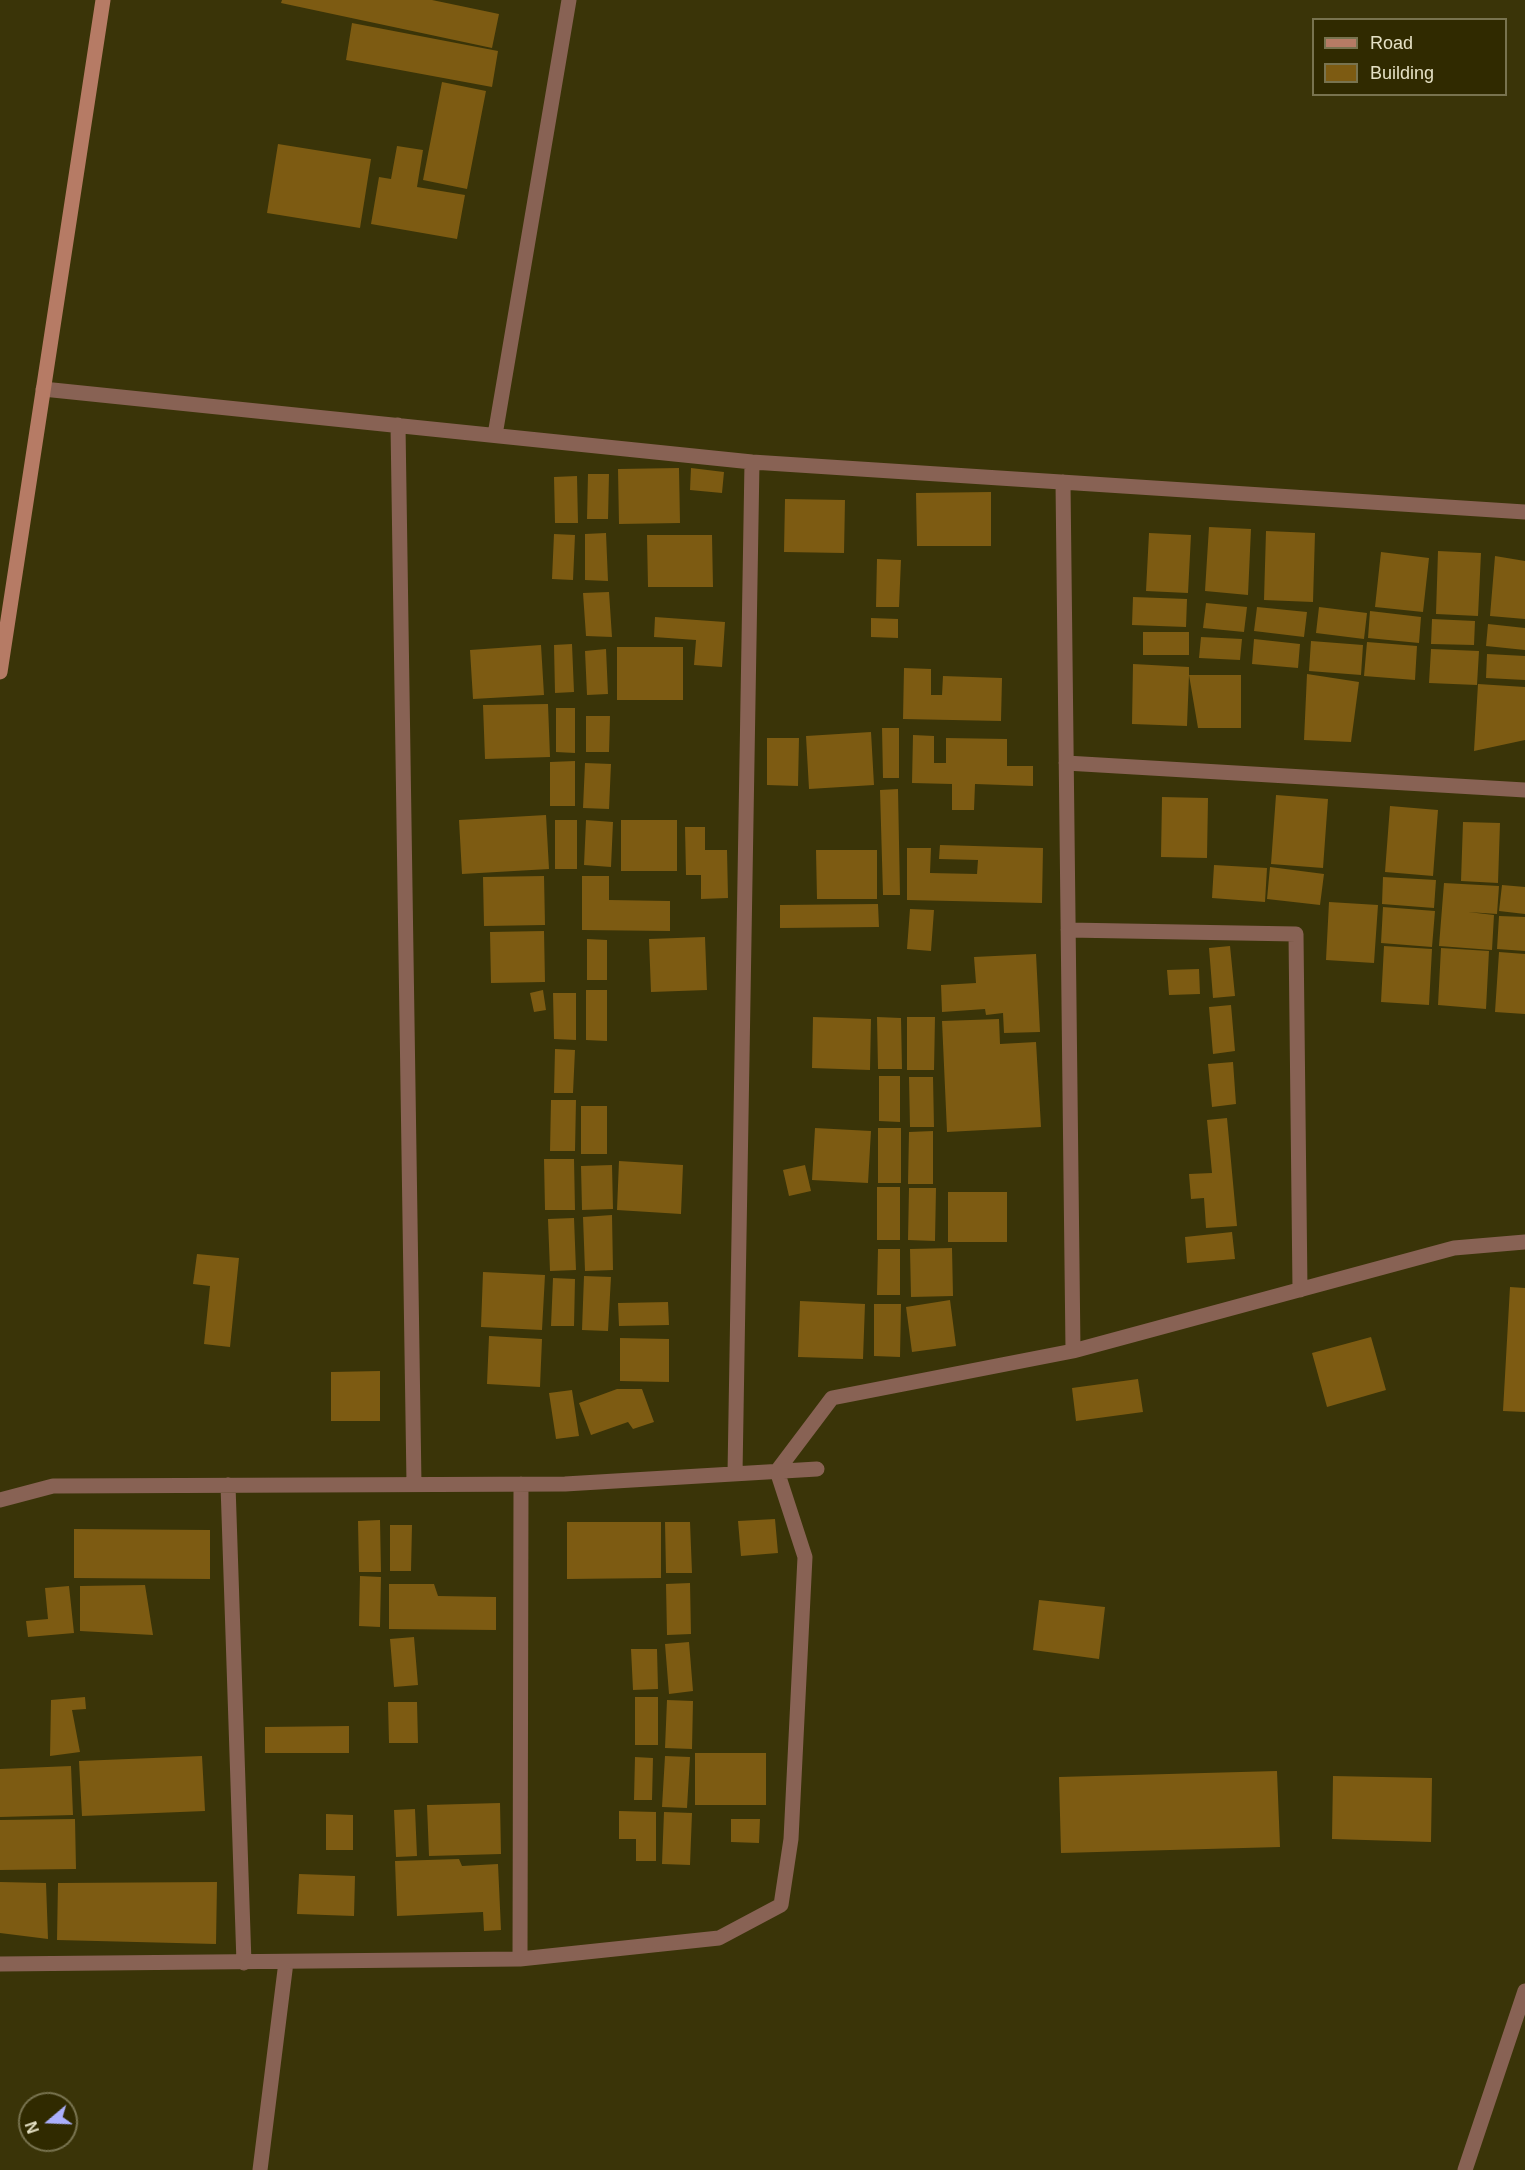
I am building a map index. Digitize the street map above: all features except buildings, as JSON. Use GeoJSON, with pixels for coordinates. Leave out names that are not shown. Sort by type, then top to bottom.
{"type":"FeatureCollection","features":[{"type":"Feature","properties":{"kind":"main road"},"geometry":{"type":"LineString","coordinates":[[0,672],[103,0]]}},
{"type":"Feature","properties":{"kind":"street"},"geometry":{"type":"LineString","coordinates":[[495,435],[569,0]]}},
{"type":"Feature","properties":{"kind":"street"},"geometry":{"type":"LineString","coordinates":[[44,389],[752,462],[1525,512]]}},
{"type":"Feature","properties":{"kind":"street"},"geometry":{"type":"LineString","coordinates":[[398,425],[414,1484]]}},
{"type":"Feature","properties":{"kind":"street"},"geometry":{"type":"LineString","coordinates":[[735,1473],[752,462]]}},
{"type":"Feature","properties":{"kind":"street"},"geometry":{"type":"LineString","coordinates":[[1063,482],[1073,1351]]}},
{"type":"Feature","properties":{"kind":"street"},"geometry":{"type":"LineString","coordinates":[[1066,763],[1525,790]]}},
{"type":"Feature","properties":{"kind":"street"},"geometry":{"type":"LineString","coordinates":[[1068,930],[1296,934],[1300,1290]]}},
{"type":"Feature","properties":{"kind":"street"},"geometry":{"type":"LineString","coordinates":[[777,1471],[832,1398],[1073,1351],[1455,1248],[1525,1242]]}},
{"type":"Feature","properties":{"kind":"street"},"geometry":{"type":"LineString","coordinates":[[0,1500],[53,1486],[565,1484],[817,1469]]}},
{"type":"Feature","properties":{"kind":"street"},"geometry":{"type":"LineString","coordinates":[[0,1964],[520,1959],[719,1938],[781,1905],[791,1839],[805,1557],[777,1471]]}},
{"type":"Feature","properties":{"kind":"street"},"geometry":{"type":"LineString","coordinates":[[520,1959],[521,1484]]}},
{"type":"Feature","properties":{"kind":"street"},"geometry":{"type":"LineString","coordinates":[[228,1485],[244,1963]]}},
{"type":"Feature","properties":{"kind":"street"},"geometry":{"type":"LineString","coordinates":[[260,2170],[286,1962]]}},
{"type":"Feature","properties":{"kind":"street"},"geometry":{"type":"LineString","coordinates":[[1465,2170],[1525,1991]]}}]}
